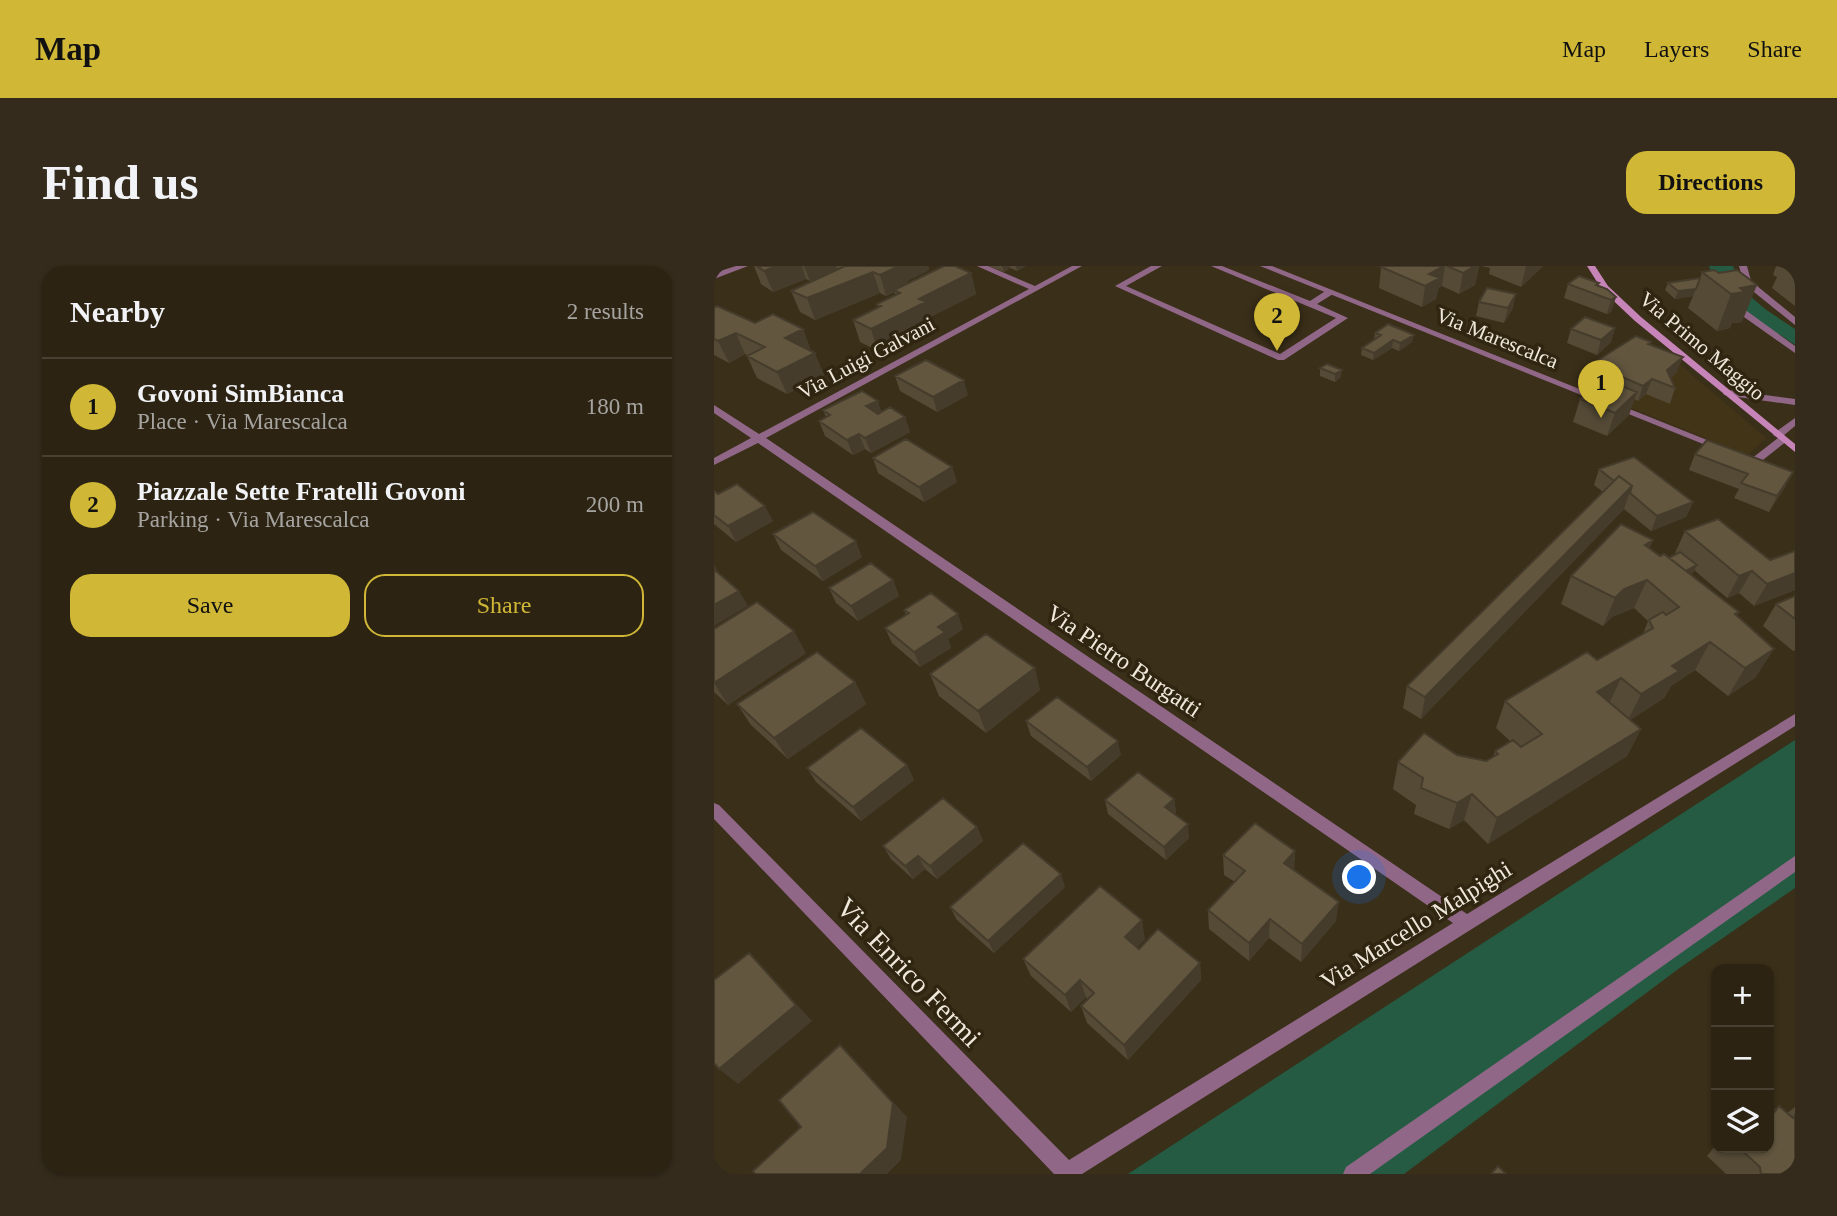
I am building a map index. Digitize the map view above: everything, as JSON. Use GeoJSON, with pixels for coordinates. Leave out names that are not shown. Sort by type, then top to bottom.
{"type":"FeatureCollection","features":[{"type":"Feature","properties":{"kind":"main road","name":"Via Primo Maggio"},"geometry":{"type":"LineString","coordinates":[[1591,266],[1605,288],[1625,308],[1795,449]]}},
{"type":"Feature","properties":{"kind":"street"},"geometry":{"type":"LineString","coordinates":[[714,276],[744,266]]}},
{"type":"Feature","properties":{"kind":"street"},"geometry":{"type":"LineString","coordinates":[[981,266],[1036,289]]}},
{"type":"Feature","properties":{"kind":"street","name":"Via Luigi Galvani"},"geometry":{"type":"LineString","coordinates":[[714,462],[1078,266]]}},
{"type":"Feature","properties":{"kind":"street"},"geometry":{"type":"LineString","coordinates":[[1158,266],[1119,286],[1281,358],[1343,318],[1215,266]]}},
{"type":"Feature","properties":{"kind":"street","name":"Via Marescalca"},"geometry":{"type":"LineString","coordinates":[[1264,266],[1729,451]]}},
{"type":"Feature","properties":{"kind":"street"},"geometry":{"type":"LineString","coordinates":[[1742,266],[1747,282],[1795,323]]}},
{"type":"Feature","properties":{"kind":"street"},"geometry":{"type":"LineString","coordinates":[[1310,305],[1330,292]]}},
{"type":"Feature","properties":{"kind":"street"},"geometry":{"type":"LineString","coordinates":[[1721,295],[1795,350]]}},
{"type":"Feature","properties":{"kind":"street"},"geometry":{"type":"LineString","coordinates":[[1728,393],[1795,402]]}},
{"type":"Feature","properties":{"kind":"street","name":"Via Pietro Burgatti"},"geometry":{"type":"LineString","coordinates":[[714,408],[1465,922]]}},
{"type":"Feature","properties":{"kind":"street"},"geometry":{"type":"LineString","coordinates":[[1742,456],[1760,463],[1795,421]]}},
{"type":"Feature","properties":{"kind":"street","name":"Via Marcello Malpighi"},"geometry":{"type":"LineString","coordinates":[[1065,1173],[1795,719]]}},
{"type":"Feature","properties":{"kind":"street","name":"Via Enrico Fermi"},"geometry":{"type":"LineString","coordinates":[[714,809],[1065,1173]]}},
{"type":"Feature","properties":{"kind":"street"},"geometry":{"type":"LineString","coordinates":[[1353,1174],[1795,863]]}},
{"type":"Feature","properties":{"kind":"shaded area"},"geometry":{"type":"Polygon","coordinates":[[[1636,340],[1662,349],[1766,438],[1748,455],[1574,385],[1636,340]]]}},
{"type":"Feature","properties":{"kind":"green space"},"geometry":{"type":"Polygon","coordinates":[[[1709,266],[1733,266],[1750,296],[1795,329],[1795,345],[1733,302],[1715,279],[1709,266]]]}},
{"type":"Feature","properties":{"kind":"green space"},"geometry":{"type":"Polygon","coordinates":[[[1795,740],[1795,888],[1681,967],[1404,1174],[1128,1174],[1795,740]]]}},
{"type":"Feature","properties":{"kind":"building"},"geometry":{"type":"Polygon","coordinates":[[[757,266],[777,266],[764,271],[757,266]]]}},
{"type":"Feature","properties":{"kind":"building"},"geometry":{"type":"Polygon","coordinates":[[[845,266],[899,266],[880,275],[873,272],[807,298],[791,291],[845,266]]]}},
{"type":"Feature","properties":{"kind":"building"},"geometry":{"type":"Polygon","coordinates":[[[944,266],[955,266],[971,273],[919,299],[926,302],[871,329],[853,320],[900,293],[894,290],[944,266]]]}},
{"type":"Feature","properties":{"kind":"building"},"geometry":{"type":"Polygon","coordinates":[[[1444,266],[1429,274],[1440,278],[1425,286],[1381,267],[1444,266]]]}},
{"type":"Feature","properties":{"kind":"building"},"geometry":{"type":"Polygon","coordinates":[[[1447,266],[1475,266],[1463,273],[1447,266]]]}},
{"type":"Feature","properties":{"kind":"building"},"geometry":{"type":"Polygon","coordinates":[[[1714,270],[1719,273],[1737,270],[1757,285],[1740,288],[1745,292],[1731,294],[1702,272],[1714,270]]]}},
{"type":"Feature","properties":{"kind":"building"},"geometry":{"type":"Polygon","coordinates":[[[1579,276],[1599,283],[1596,285],[1607,289],[1616,297],[1611,300],[1568,284],[1579,276]]]}},
{"type":"Feature","properties":{"kind":"building"},"geometry":{"type":"Polygon","coordinates":[[[1700,278],[1696,289],[1678,291],[1668,283],[1700,278]]]}},
{"type":"Feature","properties":{"kind":"building"},"geometry":{"type":"Polygon","coordinates":[[[1487,288],[1516,294],[1508,308],[1479,302],[1487,288]]]}},
{"type":"Feature","properties":{"kind":"building"},"geometry":{"type":"Polygon","coordinates":[[[717,306],[755,323],[773,314],[803,329],[785,338],[815,353],[777,372],[747,356],[765,347],[736,333],[718,341],[714,339],[714,308],[717,306]]]}},
{"type":"Feature","properties":{"kind":"building"},"geometry":{"type":"Polygon","coordinates":[[[1585,317],[1615,328],[1601,340],[1571,329],[1585,317]]]}},
{"type":"Feature","properties":{"kind":"building"},"geometry":{"type":"Polygon","coordinates":[[[1388,324],[1414,335],[1400,343],[1393,340],[1374,353],[1362,348],[1381,335],[1375,333],[1388,324]]]}},
{"type":"Feature","properties":{"kind":"building"},"geometry":{"type":"Polygon","coordinates":[[[1636,336],[1651,342],[1648,344],[1683,357],[1667,370],[1675,388],[1652,379],[1643,386],[1592,364],[1636,336]]]}},
{"type":"Feature","properties":{"kind":"building"},"geometry":{"type":"Polygon","coordinates":[[[926,360],[964,380],[933,397],[895,376],[926,360]]]}},
{"type":"Feature","properties":{"kind":"building"},"geometry":{"type":"Polygon","coordinates":[[[1327,364],[1342,370],[1335,374],[1320,368],[1327,364]]]}},
{"type":"Feature","properties":{"kind":"building"},"geometry":{"type":"Polygon","coordinates":[[[1603,379],[1637,392],[1615,413],[1580,399],[1603,379]]]}},
{"type":"Feature","properties":{"kind":"building"},"geometry":{"type":"Polygon","coordinates":[[[862,391],[878,401],[866,406],[878,414],[890,407],[905,417],[865,438],[859,434],[847,440],[819,421],[830,415],[823,410],[862,391]]]}},
{"type":"Feature","properties":{"kind":"building"},"geometry":{"type":"Polygon","coordinates":[[[906,439],[952,467],[919,487],[873,458],[906,439]]]}},
{"type":"Feature","properties":{"kind":"building"},"geometry":{"type":"Polygon","coordinates":[[[1707,440],[1793,472],[1777,496],[1741,483],[1748,474],[1695,454],[1707,440]]]}},
{"type":"Feature","properties":{"kind":"building"},"geometry":{"type":"Polygon","coordinates":[[[1634,457],[1693,502],[1657,516],[1630,493],[1632,486],[1619,476],[1614,481],[1599,469],[1634,457]]]}},
{"type":"Feature","properties":{"kind":"building"},"geometry":{"type":"Polygon","coordinates":[[[1619,476],[1632,486],[1425,697],[1407,686],[1619,476]]]}},
{"type":"Feature","properties":{"kind":"building"},"geometry":{"type":"Polygon","coordinates":[[[737,484],[765,506],[728,526],[714,515],[714,491],[718,494],[737,484]]]}},
{"type":"Feature","properties":{"kind":"building"},"geometry":{"type":"Polygon","coordinates":[[[813,512],[856,541],[815,566],[773,534],[813,512]]]}},
{"type":"Feature","properties":{"kind":"building"},"geometry":{"type":"Polygon","coordinates":[[[1718,519],[1770,560],[1795,551],[1795,573],[1767,584],[1752,571],[1739,576],[1685,531],[1718,519]]]}},
{"type":"Feature","properties":{"kind":"building"},"geometry":{"type":"Polygon","coordinates":[[[1621,524],[1653,540],[1645,545],[1660,556],[1664,554],[1739,612],[1735,614],[1774,649],[1745,668],[1710,642],[1672,666],[1679,671],[1641,694],[1621,678],[1597,692],[1641,729],[1497,818],[1472,794],[1457,803],[1421,788],[1423,778],[1398,762],[1424,733],[1457,755],[1486,761],[1498,754],[1495,751],[1513,740],[1521,747],[1542,734],[1505,701],[1587,652],[1597,660],[1653,628],[1649,620],[1663,612],[1666,615],[1679,607],[1647,580],[1624,589],[1615,598],[1571,576],[1621,524]]]}},
{"type":"Feature","properties":{"kind":"building"},"geometry":{"type":"Polygon","coordinates":[[[1680,552],[1697,565],[1686,571],[1669,558],[1680,552]]]}},
{"type":"Feature","properties":{"kind":"building"},"geometry":{"type":"Polygon","coordinates":[[[871,563],[893,580],[851,606],[829,588],[871,563]]]}},
{"type":"Feature","properties":{"kind":"building"},"geometry":{"type":"Polygon","coordinates":[[[714,572],[739,591],[714,605],[714,572]]]}},
{"type":"Feature","properties":{"kind":"building"},"geometry":{"type":"Polygon","coordinates":[[[931,593],[958,614],[938,627],[945,632],[914,652],[885,628],[909,613],[904,610],[931,593]]]}},
{"type":"Feature","properties":{"kind":"building"},"geometry":{"type":"Polygon","coordinates":[[[1795,596],[1795,619],[1776,604],[1795,596]]]}},
{"type":"Feature","properties":{"kind":"building"},"geometry":{"type":"Polygon","coordinates":[[[757,602],[794,631],[714,683],[714,629],[757,602]]]}},
{"type":"Feature","properties":{"kind":"building"},"geometry":{"type":"Polygon","coordinates":[[[986,634],[1035,668],[978,711],[930,674],[986,634]]]}},
{"type":"Feature","properties":{"kind":"building"},"geometry":{"type":"Polygon","coordinates":[[[817,652],[855,682],[774,738],[737,704],[817,652]]]}},
{"type":"Feature","properties":{"kind":"building"},"geometry":{"type":"Polygon","coordinates":[[[1057,697],[1118,741],[1087,767],[1026,721],[1057,697]]]}},
{"type":"Feature","properties":{"kind":"building"},"geometry":{"type":"Polygon","coordinates":[[[861,728],[907,765],[853,807],[807,768],[861,728]]]}},
{"type":"Feature","properties":{"kind":"building"},"geometry":{"type":"Polygon","coordinates":[[[1138,772],[1174,799],[1165,807],[1188,824],[1164,847],[1105,800],[1138,772]]]}},
{"type":"Feature","properties":{"kind":"building"},"geometry":{"type":"Polygon","coordinates":[[[943,798],[977,827],[930,866],[918,856],[905,866],[883,846],[943,798]]]}},
{"type":"Feature","properties":{"kind":"building"},"geometry":{"type":"Polygon","coordinates":[[[1255,823],[1295,851],[1284,863],[1339,902],[1302,944],[1270,919],[1249,943],[1208,910],[1245,871],[1223,855],[1255,823]]]}},
{"type":"Feature","properties":{"kind":"building"},"geometry":{"type":"Polygon","coordinates":[[[1023,843],[1061,874],[988,941],[950,907],[1023,843]]]}},
{"type":"Feature","properties":{"kind":"building"},"geometry":{"type":"Polygon","coordinates":[[[1100,886],[1142,920],[1125,937],[1139,949],[1158,929],[1200,963],[1124,1045],[1081,1006],[1094,993],[1080,980],[1065,995],[1023,959],[1100,886]]]}},
{"type":"Feature","properties":{"kind":"building"},"geometry":{"type":"Polygon","coordinates":[[[749,953],[796,1005],[719,1069],[714,1063],[714,980],[749,953]]]}},
{"type":"Feature","properties":{"kind":"building"},"geometry":{"type":"Polygon","coordinates":[[[840,1045],[893,1103],[887,1148],[860,1174],[755,1174],[753,1171],[801,1127],[779,1100],[840,1045]]]}},
{"type":"Feature","properties":{"kind":"building"},"geometry":{"type":"Polygon","coordinates":[[[1779,1106],[1793,1118],[1795,1115],[1795,1174],[1761,1174],[1760,1167],[1745,1153],[1774,1153],[1774,1112],[1779,1106]]]}},
{"type":"Feature","properties":{"kind":"building"},"geometry":{"type":"Polygon","coordinates":[[[1498,1166],[1506,1174],[1491,1174],[1498,1166]]]}},
{"type":"Feature","properties":{"kind":"place","name":"Piazzale Sette Fratelli Govoni"},"geometry":{"type":"Point","coordinates":[1277,351]}},
{"type":"Feature","properties":{"kind":"place","name":"Govoni SimBianca"},"geometry":{"type":"Point","coordinates":[1601,418]}}]}
